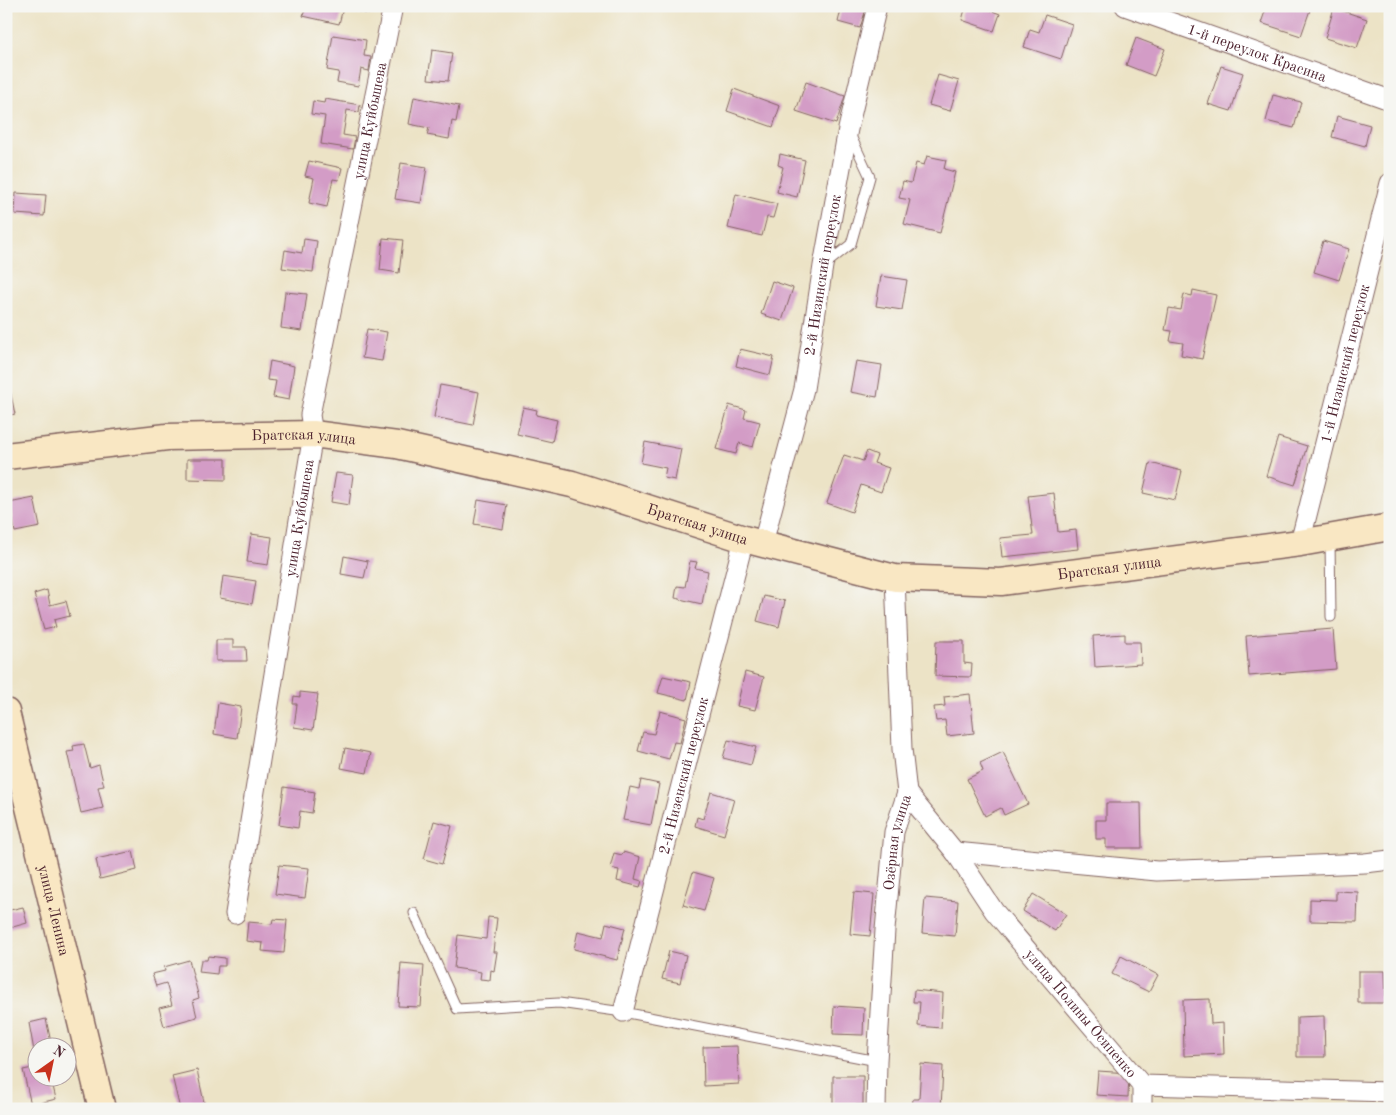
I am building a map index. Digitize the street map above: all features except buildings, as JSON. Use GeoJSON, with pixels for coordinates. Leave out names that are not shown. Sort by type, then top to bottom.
{"type":"FeatureCollection","features":[{"type":"Feature","properties":{"kind":"street","name":"улица Куйбышева"},"geometry":{"type":"LineString","coordinates":[[235,914],[313,434],[310,415],[393,6]]}},
{"type":"Feature","properties":{"kind":"street","name":"2-й Низинский переулок"},"geometry":{"type":"LineString","coordinates":[[754,541],[804,389],[823,266],[848,129],[878,6]]}},
{"type":"Feature","properties":{"kind":"street","name":"1-й переулок Красина"},"geometry":{"type":"LineString","coordinates":[[1125,6],[1390,100]]}},
{"type":"Feature","properties":{"kind":"street","name":"1-й Низинский переулок"},"geometry":{"type":"LineString","coordinates":[[1300,543],[1390,183]]}},
{"type":"Feature","properties":{"kind":"street","name":"Братская улица"},"geometry":{"type":"LineString","coordinates":[[6,456],[167,437],[313,434],[397,445],[572,484],[754,541],[896,578],[1001,582],[1300,543],[1390,527]]}},
{"type":"Feature","properties":{"kind":"street","name":"2-й Низенский переулок"},"geometry":{"type":"LineString","coordinates":[[623,1012],[754,541]]}},
{"type":"Feature","properties":{"kind":"street","name":"Озёрная улица"},"geometry":{"type":"LineString","coordinates":[[876,1109],[885,930],[894,832],[907,793],[902,749],[896,578]]}},
{"type":"Feature","properties":{"kind":"street","name":"улица Ленина"},"geometry":{"type":"LineString","coordinates":[[6,712],[102,1109]]}},
{"type":"Feature","properties":{"kind":"street","name":"улица Полины Осипенко"},"geometry":{"type":"LineString","coordinates":[[907,793],[955,852],[994,911],[1142,1085],[1390,1092]]}},
{"type":"Feature","properties":{"kind":"street"},"geometry":{"type":"LineString","coordinates":[[955,852],[1157,871],[1364,863],[1390,860]]}},
{"type":"Feature","properties":{"kind":"street"},"geometry":{"type":"LineString","coordinates":[[1142,1085],[1142,1109]]}},
{"type":"Feature","properties":{"kind":"lane"},"geometry":{"type":"LineString","coordinates":[[823,266],[852,244],[870,178],[848,129]]}},
{"type":"Feature","properties":{"kind":"lane"},"geometry":{"type":"LineString","coordinates":[[1330,538],[1331,617]]}},
{"type":"Feature","properties":{"kind":"lane"},"geometry":{"type":"LineString","coordinates":[[414,913],[458,1009],[559,1003],[623,1012],[878,1060]]}}]}
